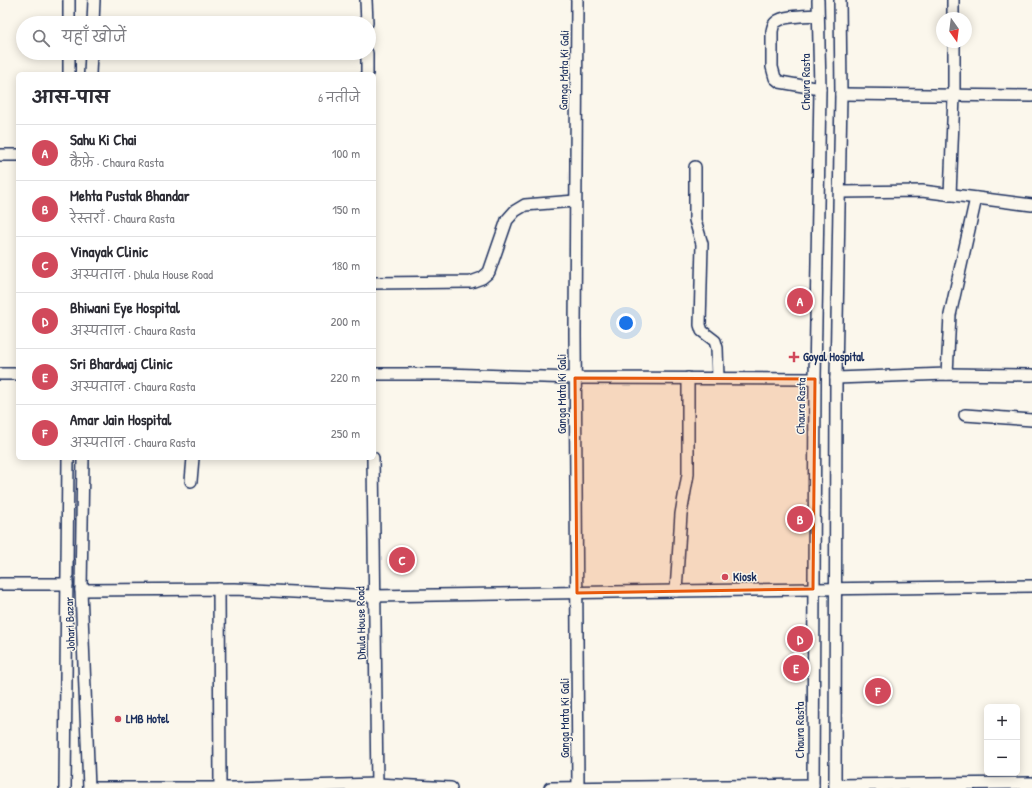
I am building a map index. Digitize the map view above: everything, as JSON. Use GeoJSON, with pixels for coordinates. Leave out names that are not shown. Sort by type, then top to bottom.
{"type":"FeatureCollection","features":[{"type":"Feature","properties":{"kind":"street"},"geometry":{"type":"LineString","coordinates":[[69,0],[69,16]]}},
{"type":"Feature","properties":{"kind":"street"},"geometry":{"type":"LineString","coordinates":[[93,16],[94,0]]}},
{"type":"Feature","properties":{"kind":"street"},"geometry":{"type":"LineString","coordinates":[[366,0],[367,16]]}},
{"type":"Feature","properties":{"kind":"street","name":"Ganga Mata Ki Gali"},"geometry":{"type":"LineString","coordinates":[[577,0],[575,378],[578,788]]}},
{"type":"Feature","properties":{"kind":"street","name":"Chaura Rasta"},"geometry":{"type":"LineString","coordinates":[[813,787],[815,379],[820,90],[818,0]]}},
{"type":"Feature","properties":{"kind":"street"},"geometry":{"type":"LineString","coordinates":[[840,0],[841,94],[836,378],[835,786],[1032,783]]}},
{"type":"Feature","properties":{"kind":"street"},"geometry":{"type":"LineString","coordinates":[[953,0],[953,12]]}},
{"type":"Feature","properties":{"kind":"street"},"geometry":{"type":"LineString","coordinates":[[818,15],[796,16],[776,22],[772,31],[772,66],[775,78],[780,82],[820,90]]}},
{"type":"Feature","properties":{"kind":"street"},"geometry":{"type":"LineString","coordinates":[[950,195],[954,96],[954,48]]}},
{"type":"Feature","properties":{"kind":"street"},"geometry":{"type":"LineString","coordinates":[[69,60],[69,72]]}},
{"type":"Feature","properties":{"kind":"street"},"geometry":{"type":"LineString","coordinates":[[90,72],[91,60]]}},
{"type":"Feature","properties":{"kind":"street"},"geometry":{"type":"LineString","coordinates":[[367,60],[367,72]]}},
{"type":"Feature","properties":{"kind":"street"},"geometry":{"type":"LineString","coordinates":[[841,94],[1032,96]]}},
{"type":"Feature","properties":{"kind":"street"},"geometry":{"type":"LineString","coordinates":[[0,155],[16,155]]}},
{"type":"Feature","properties":{"kind":"street"},"geometry":{"type":"LineString","coordinates":[[694,167],[695,220],[702,244],[700,325],[702,331],[715,340],[717,348],[718,378]]}},
{"type":"Feature","properties":{"kind":"street"},"geometry":{"type":"LineString","coordinates":[[840,192],[922,191],[1032,205]]}},
{"type":"Feature","properties":{"kind":"street"},"geometry":{"type":"LineString","coordinates":[[947,374],[950,315],[976,198]]}},
{"type":"Feature","properties":{"kind":"street"},"geometry":{"type":"LineString","coordinates":[[376,283],[471,282],[482,278],[488,272],[507,220],[515,211],[526,205],[575,201]]}},
{"type":"Feature","properties":{"kind":"street"},"geometry":{"type":"LineString","coordinates":[[0,374],[16,374]]}},
{"type":"Feature","properties":{"kind":"street"},"geometry":{"type":"LineString","coordinates":[[376,374],[445,374],[575,378],[815,379]]}},
{"type":"Feature","properties":{"kind":"street"},"geometry":{"type":"LineString","coordinates":[[836,378],[947,374],[1032,375]]}},
{"type":"Feature","properties":{"kind":"street"},"geometry":{"type":"LineString","coordinates":[[676,591],[681,514],[688,474],[688,378]]}},
{"type":"Feature","properties":{"kind":"street"},"geometry":{"type":"LineString","coordinates":[[965,415],[1032,420]]}},
{"type":"Feature","properties":{"kind":"street","name":"Johari Bazar"},"geometry":{"type":"LineString","coordinates":[[65,788],[68,460]]}},
{"type":"Feature","properties":{"kind":"street","name":"Johari Bazar"},"geometry":{"type":"LineString","coordinates":[[83,460],[81,590],[89,788]]}},
{"type":"Feature","properties":{"kind":"street"},"geometry":{"type":"LineString","coordinates":[[191,481],[193,460]]}},
{"type":"Feature","properties":{"kind":"street","name":"Dhula House Road"},"geometry":{"type":"LineString","coordinates":[[373,460],[373,596],[377,786]]}},
{"type":"Feature","properties":{"kind":"street"},"geometry":{"type":"LineString","coordinates":[[0,584],[67,584]]}},
{"type":"Feature","properties":{"kind":"street"},"geometry":{"type":"LineString","coordinates":[[81,590],[219,589],[373,596],[1032,586]]}},
{"type":"Feature","properties":{"kind":"street"},"geometry":{"type":"LineString","coordinates":[[219,589],[220,787]]}},
{"type":"Feature","properties":{"kind":"street"},"geometry":{"type":"LineString","coordinates":[[89,788],[377,786],[451,788]]}},
{"type":"Feature","properties":{"kind":"street"},"geometry":{"type":"LineString","coordinates":[[550,788],[813,787]]}},
{"type":"Feature","properties":{"kind":"highlighted area"},"geometry":{"type":"Polygon","coordinates":[[[575,378],[815,379],[813,589],[577,593],[575,378]]]}},
{"type":"Feature","properties":{"kind":"place","name":"Sahu Ki Chai"},"geometry":{"type":"Point","coordinates":[800,301]}},
{"type":"Feature","properties":{"kind":"place","name":"Goyal Hospital"},"geometry":{"type":"Point","coordinates":[794,357]}},
{"type":"Feature","properties":{"kind":"place","name":"Mehta Pustak Bhandar"},"geometry":{"type":"Point","coordinates":[800,519]}},
{"type":"Feature","properties":{"kind":"place","name":"Vinayak Clinic"},"geometry":{"type":"Point","coordinates":[402,560]}},
{"type":"Feature","properties":{"kind":"place","name":"Kiosk"},"geometry":{"type":"Point","coordinates":[725,577]}},
{"type":"Feature","properties":{"kind":"place","name":"Bhiwani Eye Hospital"},"geometry":{"type":"Point","coordinates":[800,639]}},
{"type":"Feature","properties":{"kind":"place","name":"Sri Bhardwaj Clinic"},"geometry":{"type":"Point","coordinates":[796,668]}},
{"type":"Feature","properties":{"kind":"place","name":"Amar Jain Hospital"},"geometry":{"type":"Point","coordinates":[878,691]}},
{"type":"Feature","properties":{"kind":"place","name":"LMB Hotel"},"geometry":{"type":"Point","coordinates":[118,719]}}]}
